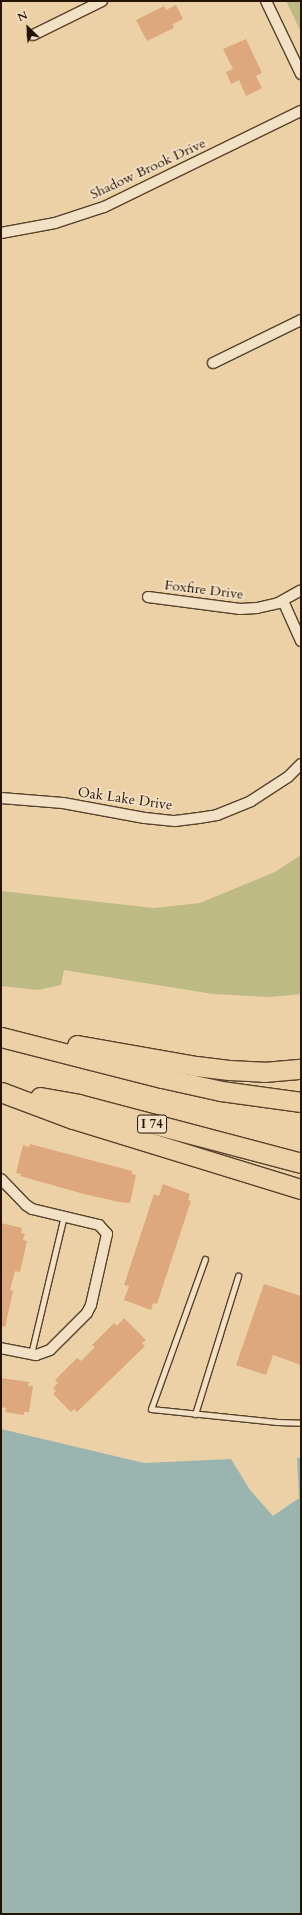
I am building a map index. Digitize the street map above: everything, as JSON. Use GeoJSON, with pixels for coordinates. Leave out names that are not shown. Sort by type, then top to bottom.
{"type":"FeatureCollection","features":[{"type":"Feature","properties":{"kind":"highway"},"geometry":{"type":"LineString","coordinates":[[1,1031],[196,1066],[264,1072],[301,1069]]}},
{"type":"Feature","properties":{"kind":"highway"},"geometry":{"type":"LineString","coordinates":[[1,1037],[170,1080],[221,1091],[301,1102]]}},
{"type":"Feature","properties":{"kind":"highway"},"geometry":{"type":"LineString","coordinates":[[1,1091],[73,1119],[301,1189]]}},
{"type":"Feature","properties":{"kind":"highway","name":"I 74"},"geometry":{"type":"LineString","coordinates":[[1,1091],[78,1104],[301,1163]]}},
{"type":"Feature","properties":{"kind":"street"},"geometry":{"type":"LineString","coordinates":[[33,35],[102,1]]}},
{"type":"Feature","properties":{"kind":"street"},"geometry":{"type":"LineString","coordinates":[[266,1],[301,74]]}},
{"type":"Feature","properties":{"kind":"street","name":"Shadow Brook Drive"},"geometry":{"type":"LineString","coordinates":[[1,233],[55,223],[104,207],[301,111]]}},
{"type":"Feature","properties":{"kind":"street"},"geometry":{"type":"LineString","coordinates":[[213,363],[301,320]]}},
{"type":"Feature","properties":{"kind":"street","name":"Foxfire Drive"},"geometry":{"type":"LineString","coordinates":[[148,597],[235,610],[257,608],[283,601],[301,590]]}},
{"type":"Feature","properties":{"kind":"street"},"geometry":{"type":"LineString","coordinates":[[283,601],[301,641]]}},
{"type":"Feature","properties":{"kind":"street","name":"Oak Lake Drive"},"geometry":{"type":"LineString","coordinates":[[1,798],[63,804],[145,818],[175,821],[193,819],[217,815],[250,800],[288,777],[301,764]]}},
{"type":"Feature","properties":{"kind":"street"},"geometry":{"type":"LineString","coordinates":[[1,1179],[32,1209],[99,1225],[103,1227],[107,1234],[92,1305],[87,1313],[50,1350],[36,1355],[1,1348]]}},
{"type":"Feature","properties":{"kind":"lane"},"geometry":{"type":"LineString","coordinates":[[31,1354],[64,1216]]}},
{"type":"Feature","properties":{"kind":"lane"},"geometry":{"type":"LineString","coordinates":[[205,1259],[151,1409],[301,1423]]}},
{"type":"Feature","properties":{"kind":"lane"},"geometry":{"type":"LineString","coordinates":[[194,1414],[238,1276]]}},
{"type":"Feature","properties":{"kind":"shaded area"},"geometry":{"type":"Polygon","coordinates":[[[286,1],[301,1],[301,32],[286,1]]]}},
{"type":"Feature","properties":{"kind":"shaded area"},"geometry":{"type":"Polygon","coordinates":[[[301,855],[301,994],[270,997],[213,994],[64,970],[61,985],[38,990],[1,986],[1,891],[154,908],[200,903],[275,872],[301,855]]]}},
{"type":"Feature","properties":{"kind":"water"},"geometry":{"type":"Polygon","coordinates":[[[1,1429],[144,1463],[231,1459],[250,1490],[273,1516],[299,1498],[297,1458],[301,1458],[301,1914],[1,1914],[1,1429]]]}},
{"type":"Feature","properties":{"kind":"building"},"geometry":{"type":"Polygon","coordinates":[[[176,5],[183,19],[173,24],[174,28],[147,41],[136,20],[164,6],[166,10],[176,5]]]}},
{"type":"Feature","properties":{"kind":"building"},"geometry":{"type":"Polygon","coordinates":[[[246,39],[262,73],[256,76],[262,88],[246,96],[239,80],[231,84],[226,72],[233,69],[223,49],[246,39]]]}},
{"type":"Feature","properties":{"kind":"building"},"geometry":{"type":"Polygon","coordinates":[[[30,1144],[132,1171],[132,1174],[136,1175],[130,1203],[84,1194],[20,1176],[21,1174],[16,1173],[23,1145],[29,1147],[30,1144]]]}},
{"type":"Feature","properties":{"kind":"building"},"geometry":{"type":"Polygon","coordinates":[[[163,1184],[190,1194],[188,1200],[191,1201],[157,1304],[153,1303],[151,1310],[124,1300],[129,1286],[124,1285],[154,1194],[159,1196],[163,1184]]]}},
{"type":"Feature","properties":{"kind":"building"},"geometry":{"type":"Polygon","coordinates":[[[1,1223],[22,1228],[21,1233],[25,1234],[23,1240],[27,1241],[20,1272],[15,1271],[10,1290],[13,1291],[5,1327],[1,1326],[1,1223]]]}},
{"type":"Feature","properties":{"kind":"building"},"geometry":{"type":"Polygon","coordinates":[[[264,1284],[301,1296],[301,1365],[273,1355],[266,1375],[236,1365],[264,1284]]]}},
{"type":"Feature","properties":{"kind":"building"},"geometry":{"type":"Polygon","coordinates":[[[124,1318],[146,1340],[142,1343],[145,1346],[77,1412],[74,1409],[71,1412],[53,1394],[56,1391],[53,1388],[58,1383],[55,1380],[77,1358],[81,1361],[95,1347],[92,1345],[114,1323],[117,1326],[124,1318]]]}},
{"type":"Feature","properties":{"kind":"building"},"geometry":{"type":"Polygon","coordinates":[[[1,1378],[29,1382],[28,1386],[33,1386],[29,1412],[24,1412],[24,1415],[5,1412],[6,1408],[1,1407],[1,1378]]]}}]}
